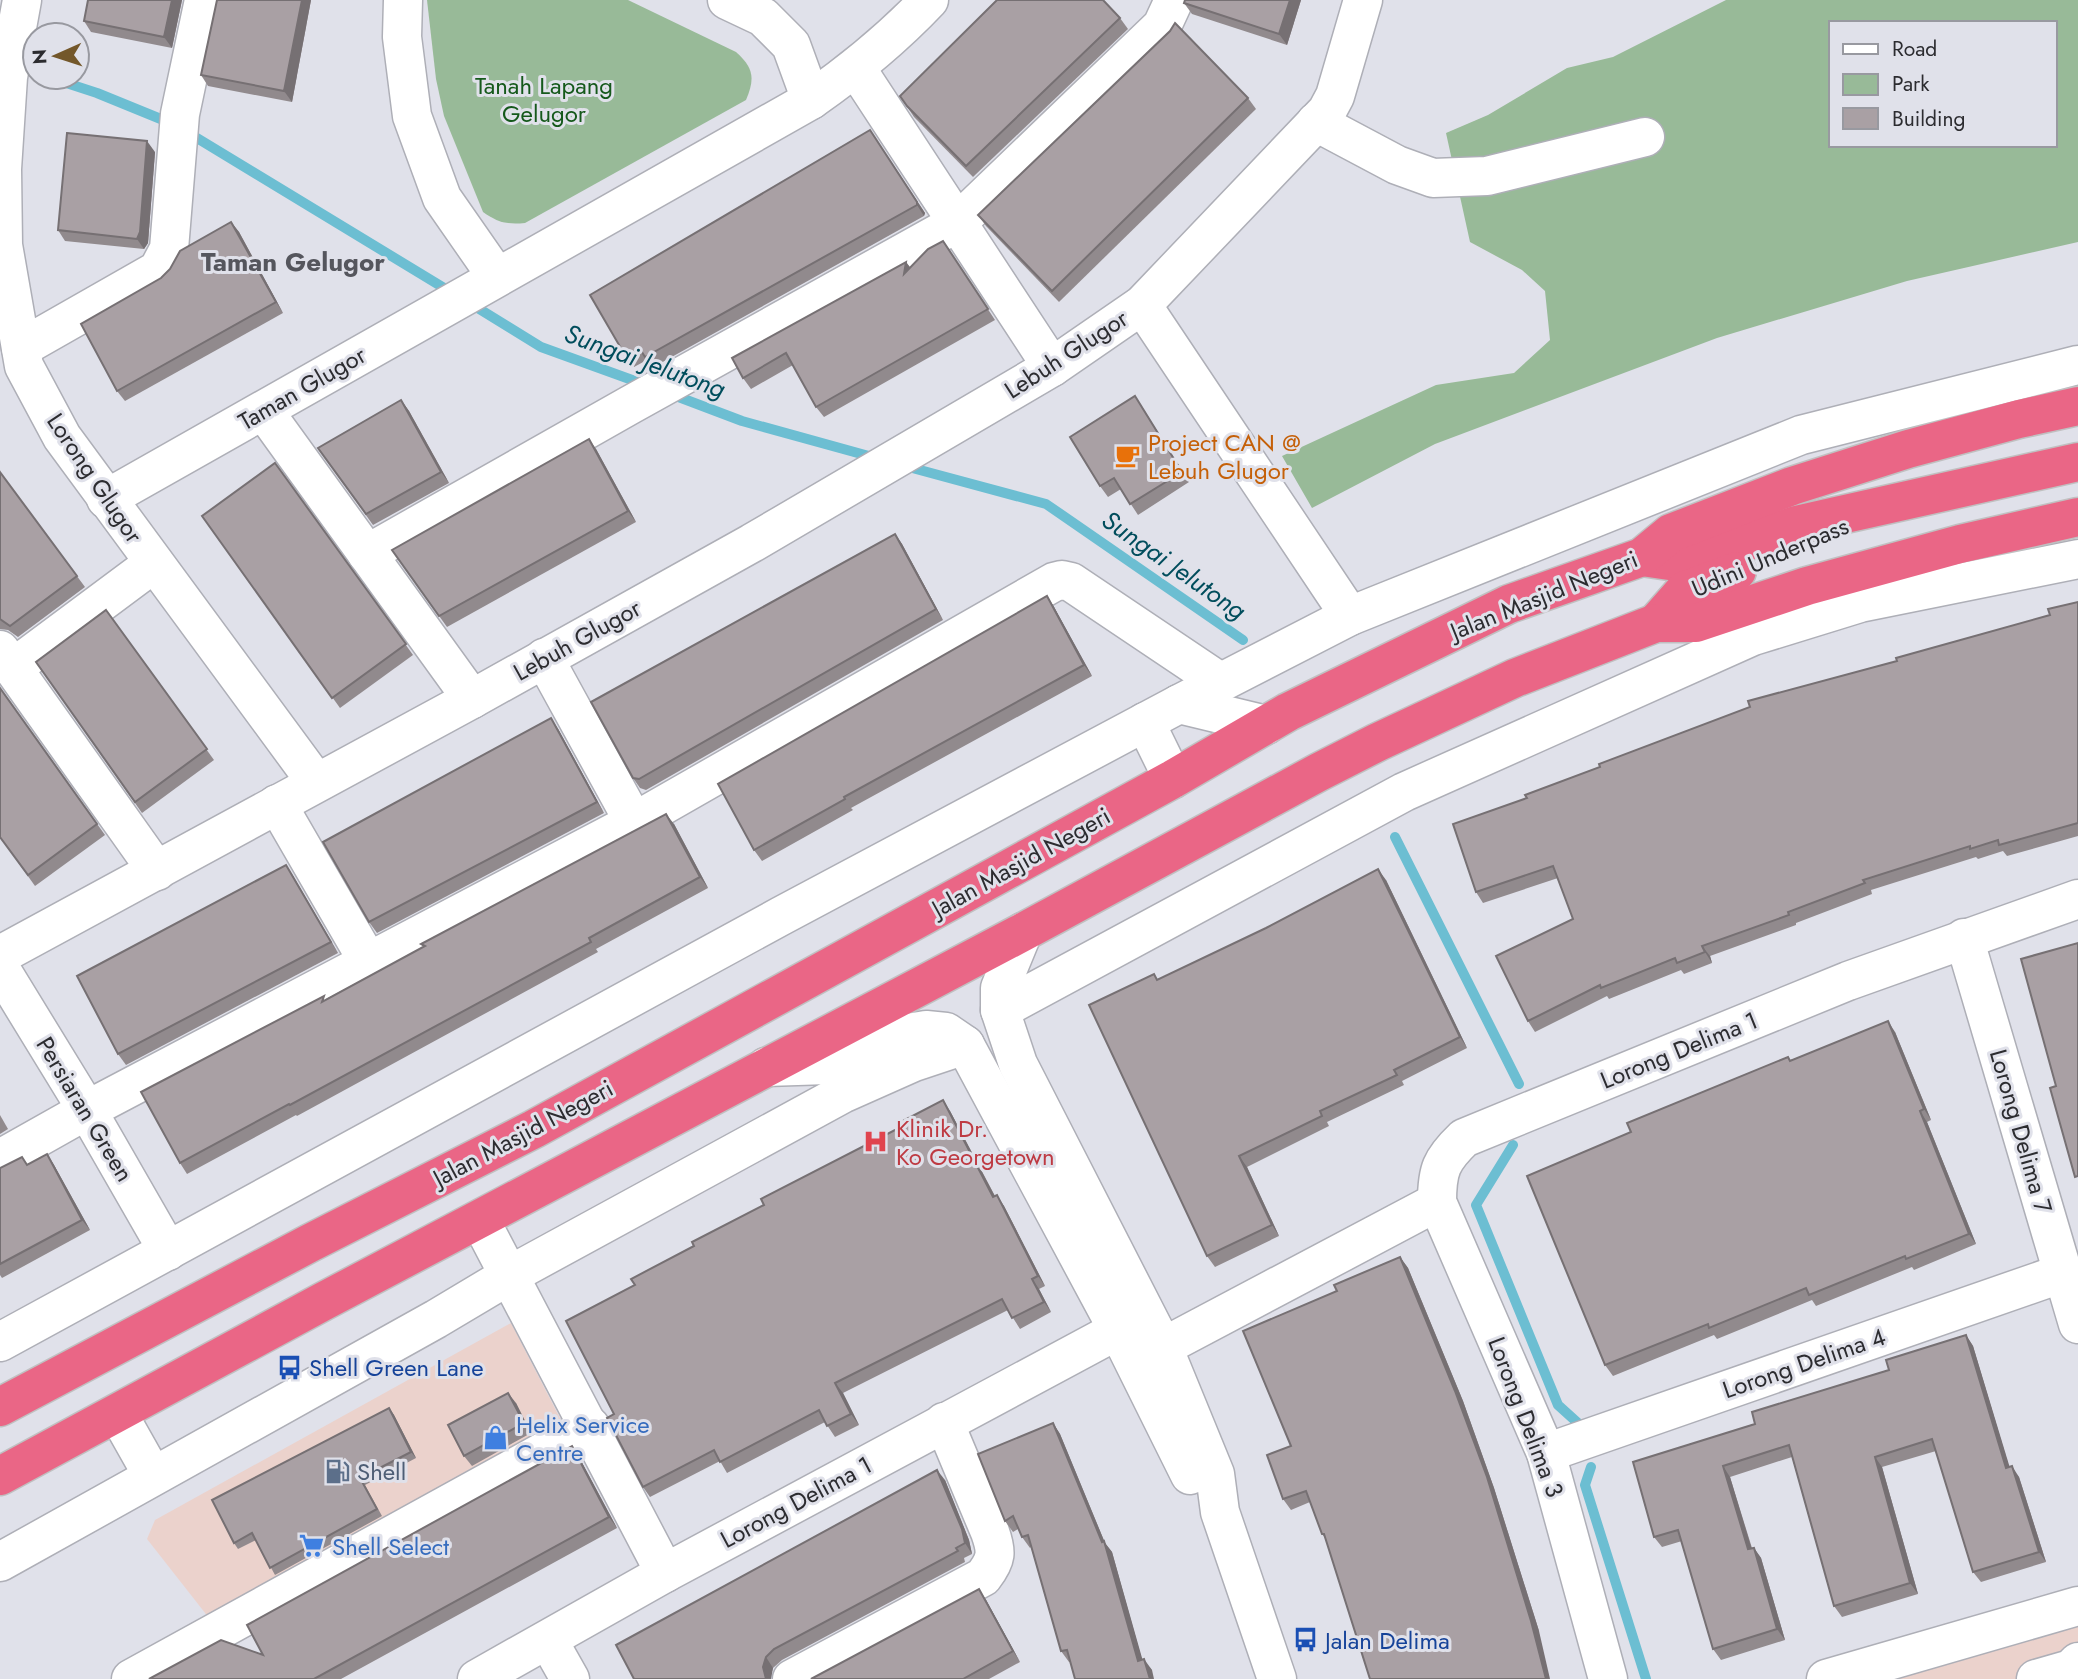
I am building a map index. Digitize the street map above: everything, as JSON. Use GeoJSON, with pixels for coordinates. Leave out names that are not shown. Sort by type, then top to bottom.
{"type":"FeatureCollection","features":[{"type":"Feature","properties":{"kind":"highway","name":"Jalan Masjid Negeri"},"geometry":{"type":"LineString","coordinates":[[0,1408],[310,1243],[534,1129],[1266,725],[1509,604],[1642,557],[1671,533],[1792,486],[1908,449],[2078,406]]}},
{"type":"Feature","properties":{"kind":"highway","name":"Udini Underpass"},"geometry":{"type":"LineString","coordinates":[[1642,557],[1683,563],[1796,525],[2078,462]]}},
{"type":"Feature","properties":{"kind":"highway","name":"Udini Underpass"},"geometry":{"type":"LineString","coordinates":[[1656,623],[1685,590],[1800,548],[1893,504]]}},
{"type":"Feature","properties":{"kind":"highway"},"geometry":{"type":"LineString","coordinates":[[0,1476],[324,1301],[1378,742],[1516,678],[1656,623],[1696,623],[1807,586],[1947,547],[2078,517]]}},
{"type":"Feature","properties":{"kind":"street"},"geometry":{"type":"LineString","coordinates":[[15,366],[158,270],[169,249],[179,131],[204,0]]}},
{"type":"Feature","properties":{"kind":"street"},"geometry":{"type":"LineString","coordinates":[[402,0],[402,37],[412,116],[442,198],[489,281]]}},
{"type":"Feature","properties":{"kind":"street"},"geometry":{"type":"LineString","coordinates":[[727,0],[763,17],[791,45],[811,100]]}},
{"type":"Feature","properties":{"kind":"street","name":"Taman Glugor"},"geometry":{"type":"LineString","coordinates":[[106,499],[811,100],[856,68],[901,29],[929,0]]}},
{"type":"Feature","properties":{"kind":"street"},"geometry":{"type":"LineString","coordinates":[[367,554],[957,223],[1162,26],[1174,0]]}},
{"type":"Feature","properties":{"kind":"street","name":"Lebuh Glugor"},"geometry":{"type":"LineString","coordinates":[[0,955],[472,699],[752,543],[1052,367],[1142,304],[1328,111],[1335,96],[1363,0]]}},
{"type":"Feature","properties":{"kind":"street","name":"Lorong Glugor"},"geometry":{"type":"LineString","coordinates":[[20,11],[8,77],[2,169],[3,245],[15,366],[106,499],[316,782]]}},
{"type":"Feature","properties":{"kind":"street"},"geometry":{"type":"LineString","coordinates":[[856,68],[1052,367]]}},
{"type":"Feature","properties":{"kind":"street"},"geometry":{"type":"LineString","coordinates":[[1316,122],[1397,165],[1433,178],[1488,176],[1645,137]]}},
{"type":"Feature","properties":{"kind":"street","name":"Lebuh Glugor"},"geometry":{"type":"LineString","coordinates":[[1142,304],[1350,616]]}},
{"type":"Feature","properties":{"kind":"street"},"geometry":{"type":"LineString","coordinates":[[0,1342],[564,1034],[1220,682],[1350,616],[1801,435],[2078,365]]}},
{"type":"Feature","properties":{"kind":"street"},"geometry":{"type":"LineString","coordinates":[[264,411],[472,699]]}},
{"type":"Feature","properties":{"kind":"street"},"geometry":{"type":"LineString","coordinates":[[1000,1010],[1404,792],[1754,636],[1860,603],[2078,559]]}},
{"type":"Feature","properties":{"kind":"street"},"geometry":{"type":"LineString","coordinates":[[154,564],[7,659],[157,871]]}},
{"type":"Feature","properties":{"kind":"street"},"geometry":{"type":"LineString","coordinates":[[0,1160],[87,1110],[634,822],[1054,582],[1071,582],[1220,682]]}},
{"type":"Feature","properties":{"kind":"street"},"geometry":{"type":"LineString","coordinates":[[544,658],[634,822]]}},
{"type":"Feature","properties":{"kind":"street"},"geometry":{"type":"LineString","coordinates":[[1179,704],[1266,725]]}},
{"type":"Feature","properties":{"kind":"street"},"geometry":{"type":"LineString","coordinates":[[1145,722],[1172,779]]}},
{"type":"Feature","properties":{"kind":"street"},"geometry":{"type":"LineString","coordinates":[[277,804],[369,963]]}},
{"type":"Feature","properties":{"kind":"street"},"geometry":{"type":"LineString","coordinates":[[1964,938],[2078,899]]}},
{"type":"Feature","properties":{"kind":"street"},"geometry":{"type":"LineString","coordinates":[[1023,932],[1000,988],[1000,1010],[1018,1064],[1163,1347],[1215,1474],[1220,1512],[1277,1679]]}},
{"type":"Feature","properties":{"kind":"street","name":"Lorong Delima 1"},"geometry":{"type":"LineString","coordinates":[[1437,1202],[1437,1177],[1450,1152],[1464,1138],[1848,981],[1964,938]]}},
{"type":"Feature","properties":{"kind":"street","name":"Lorong Delima 7"},"geometry":{"type":"LineString","coordinates":[[1964,938],[2078,1325]]}},
{"type":"Feature","properties":{"kind":"street","name":"Persiaran Green"},"geometry":{"type":"LineString","coordinates":[[0,968],[87,1110],[168,1251]]}},
{"type":"Feature","properties":{"kind":"street"},"geometry":{"type":"LineString","coordinates":[[766,1067],[828,1065],[908,1033],[926,1030],[946,1032],[965,1045],[1118,1330],[1194,1483],[1220,1512]]}},
{"type":"Feature","properties":{"kind":"street"},"geometry":{"type":"LineString","coordinates":[[0,1562],[436,1319],[508,1276],[842,1094],[914,1062],[965,1045]]}},
{"type":"Feature","properties":{"kind":"street"},"geometry":{"type":"LineString","coordinates":[[1163,1347],[1437,1202]]}},
{"type":"Feature","properties":{"kind":"street","name":"Lorong Delima 3"},"geometry":{"type":"LineString","coordinates":[[1437,1202],[1546,1453],[1608,1679]]}},
{"type":"Feature","properties":{"kind":"street"},"geometry":{"type":"LineString","coordinates":[[480,1220],[665,1573]]}},
{"type":"Feature","properties":{"kind":"street","name":"Lorong Delima 4"},"geometry":{"type":"LineString","coordinates":[[1546,1453],[2063,1273]]}},
{"type":"Feature","properties":{"kind":"street","name":"Lorong Delima 1"},"geometry":{"type":"LineString","coordinates":[[477,1679],[665,1573],[1118,1330]]}},
{"type":"Feature","properties":{"kind":"street"},"geometry":{"type":"LineString","coordinates":[[118,1414],[153,1475]]}},
{"type":"Feature","properties":{"kind":"street"},"geometry":{"type":"LineString","coordinates":[[792,1679],[982,1577],[992,1565],[996,1549],[944,1422]]}},
{"type":"Feature","properties":{"kind":"street"},"geometry":{"type":"LineString","coordinates":[[131,1679],[590,1426]]}},
{"type":"Feature","properties":{"kind":"street"},"geometry":{"type":"LineString","coordinates":[[1826,1679],[2077,1613]]}},
{"type":"Feature","properties":{"kind":"street"},"geometry":{"type":"LineString","coordinates":[[548,1640],[570,1679]]}},
{"type":"Feature","properties":{"kind":"street"},"geometry":{"type":"LineString","coordinates":[[2036,1679],[2071,1669],[2078,1662]]}},
{"type":"Feature","properties":{"kind":"shaded area"},"geometry":{"type":"Polygon","coordinates":[[[511,1323],[563,1424],[209,1618],[147,1539],[155,1520],[511,1323]]]}},
{"type":"Feature","properties":{"kind":"shaded area"},"geometry":{"type":"Polygon","coordinates":[[[2078,1606],[2078,1679],[1826,1679],[2078,1606]]]}},
{"type":"Feature","properties":{"kind":"green space","name":"Tanah Lapang Gelugor"},"geometry":{"type":"Polygon","coordinates":[[[427,0],[628,0],[736,52],[749,69],[751,86],[746,100],[525,223],[502,222],[483,212],[444,116],[436,79],[427,0]]]}},
{"type":"Feature","properties":{"kind":"green space"},"geometry":{"type":"Polygon","coordinates":[[[1726,0],[2078,0],[2078,242],[1907,281],[1717,338],[1435,444],[1312,508],[1282,456],[1436,385],[1514,373],[1550,340],[1545,291],[1522,270],[1470,242],[1446,133],[1488,115],[1567,68],[1613,57],[1726,0]]]}},
{"type":"Feature","properties":{"kind":"building"},"geometry":{"type":"Polygon","coordinates":[[[88,0],[172,0],[164,37],[84,21],[88,0]]]}},
{"type":"Feature","properties":{"kind":"building"},"geometry":{"type":"Polygon","coordinates":[[[217,0],[302,0],[284,91],[201,75],[217,0]]]}},
{"type":"Feature","properties":{"kind":"building"},"geometry":{"type":"Polygon","coordinates":[[[997,0],[1103,0],[1120,18],[966,166],[900,96],[997,0]]]}},
{"type":"Feature","properties":{"kind":"building"},"geometry":{"type":"Polygon","coordinates":[[[1185,0],[1290,0],[1279,34],[1184,3],[1185,0]]]}},
{"type":"Feature","properties":{"kind":"building"},"geometry":{"type":"Polygon","coordinates":[[[1175,23],[1248,98],[1052,291],[978,215],[1170,31],[1175,23]]]}},
{"type":"Feature","properties":{"kind":"building"},"geometry":{"type":"Polygon","coordinates":[[[870,130],[917,205],[645,357],[640,349],[626,357],[590,295],[870,130]]]}},
{"type":"Feature","properties":{"kind":"building"},"geometry":{"type":"Polygon","coordinates":[[[67,133],[147,141],[140,232],[137,239],[58,230],[67,133]]]}},
{"type":"Feature","properties":{"kind":"building"},"geometry":{"type":"Polygon","coordinates":[[[231,222],[276,302],[117,391],[81,324],[161,278],[170,269],[180,251],[231,222]]]}},
{"type":"Feature","properties":{"kind":"building"},"geometry":{"type":"Polygon","coordinates":[[[943,241],[988,309],[816,407],[786,353],[743,378],[732,358],[906,262],[904,274],[928,249],[943,241]]]}},
{"type":"Feature","properties":{"kind":"building","name":"Project CAN @ Lebuh Glugor"},"geometry":{"type":"Polygon","coordinates":[[[1135,396],[1182,472],[1130,504],[1114,478],[1100,486],[1070,437],[1135,396]]]}},
{"type":"Feature","properties":{"kind":"building"},"geometry":{"type":"Polygon","coordinates":[[[401,400],[441,472],[366,514],[318,448],[401,400]]]}},
{"type":"Feature","properties":{"kind":"building"},"geometry":{"type":"Polygon","coordinates":[[[589,439],[628,511],[439,616],[392,550],[589,439]]]}},
{"type":"Feature","properties":{"kind":"building"},"geometry":{"type":"Polygon","coordinates":[[[275,463],[406,644],[332,698],[202,516],[275,463]]]}},
{"type":"Feature","properties":{"kind":"building"},"geometry":{"type":"Polygon","coordinates":[[[0,472],[77,576],[10,626],[0,619],[0,472]]]}},
{"type":"Feature","properties":{"kind":"building"},"geometry":{"type":"Polygon","coordinates":[[[895,534],[936,609],[639,779],[633,778],[591,702],[895,534]]]}},
{"type":"Feature","properties":{"kind":"building"},"geometry":{"type":"Polygon","coordinates":[[[1047,596],[1084,665],[844,797],[845,799],[754,850],[718,784],[1047,596]]]}},
{"type":"Feature","properties":{"kind":"building"},"geometry":{"type":"Polygon","coordinates":[[[2078,602],[2078,823],[1999,845],[1998,840],[1970,849],[1970,846],[1863,880],[1865,883],[1788,912],[1789,915],[1702,946],[1705,952],[1677,963],[1675,958],[1601,988],[1600,985],[1528,1021],[1496,956],[1573,919],[1553,866],[1476,892],[1453,824],[1527,798],[1525,795],[1600,767],[1599,764],[1750,707],[1748,701],[1897,661],[1896,658],[2050,615],[2048,609],[2078,602]]]}},
{"type":"Feature","properties":{"kind":"building"},"geometry":{"type":"Polygon","coordinates":[[[106,610],[207,749],[135,802],[36,662],[106,610]]]}},
{"type":"Feature","properties":{"kind":"building"},"geometry":{"type":"Polygon","coordinates":[[[0,688],[97,824],[28,875],[0,837],[0,688]]]}},
{"type":"Feature","properties":{"kind":"building"},"geometry":{"type":"Polygon","coordinates":[[[551,718],[597,802],[369,922],[323,842],[551,718]]]}},
{"type":"Feature","properties":{"kind":"building"},"geometry":{"type":"Polygon","coordinates":[[[666,814],[700,877],[589,938],[591,942],[180,1163],[141,1092],[324,996],[322,1002],[425,946],[421,944],[666,814]]]}},
{"type":"Feature","properties":{"kind":"building"},"geometry":{"type":"Polygon","coordinates":[[[286,865],[331,942],[118,1054],[77,976],[286,865]]]}},
{"type":"Feature","properties":{"kind":"building"},"geometry":{"type":"Polygon","coordinates":[[[1378,869],[1460,1037],[1394,1070],[1397,1075],[1320,1111],[1322,1116],[1239,1156],[1272,1225],[1207,1256],[1089,1005],[1154,974],[1157,980],[1266,928],[1378,869]]]}},
{"type":"Feature","properties":{"kind":"building"},"geometry":{"type":"Polygon","coordinates":[[[2078,943],[2078,1176],[2075,1177],[2050,1088],[2056,1086],[2021,959],[2078,943]]]}},
{"type":"Feature","properties":{"kind":"building"},"geometry":{"type":"Polygon","coordinates":[[[1888,1021],[1924,1109],[1920,1111],[1969,1234],[1906,1259],[1905,1256],[1809,1295],[1806,1288],[1709,1328],[1708,1324],[1605,1365],[1527,1176],[1631,1132],[1627,1123],[1788,1057],[1790,1061],[1888,1021]]]}},
{"type":"Feature","properties":{"kind":"building"},"geometry":{"type":"Polygon","coordinates":[[[943,1100],[993,1197],[997,1195],[1038,1276],[1032,1279],[1044,1302],[1012,1318],[1002,1299],[835,1383],[851,1414],[827,1426],[819,1410],[720,1462],[714,1450],[643,1487],[607,1418],[614,1414],[566,1321],[635,1285],[631,1279],[694,1246],[692,1242],[764,1205],[761,1199],[899,1128],[897,1124],[943,1100]]]}},
{"type":"Feature","properties":{"kind":"building"},"geometry":{"type":"Polygon","coordinates":[[[47,1154],[82,1220],[0,1264],[0,1168],[22,1157],[27,1165],[47,1154]]]}},
{"type":"Feature","properties":{"kind":"building"},"geometry":{"type":"Polygon","coordinates":[[[1400,1257],[1487,1477],[1546,1679],[1370,1679],[1324,1534],[1306,1491],[1283,1499],[1267,1455],[1291,1446],[1243,1331],[1337,1291],[1334,1285],[1400,1257]]]}},
{"type":"Feature","properties":{"kind":"building"},"geometry":{"type":"Polygon","coordinates":[[[1966,1335],[2006,1468],[2012,1466],[2039,1552],[1973,1572],[1932,1439],[1875,1457],[1910,1583],[1834,1606],[1789,1445],[1723,1466],[1748,1549],[1754,1548],[1777,1629],[1713,1649],[1678,1530],[1654,1537],[1633,1462],[1755,1424],[1752,1412],[1889,1370],[1886,1360],[1966,1335]]]}},
{"type":"Feature","properties":{"kind":"building"},"geometry":{"type":"Polygon","coordinates":[[[508,1393],[524,1423],[464,1456],[448,1425],[508,1393]]]}},
{"type":"Feature","properties":{"kind":"building","name":"Shell"},"geometry":{"type":"Polygon","coordinates":[[[389,1408],[411,1452],[360,1478],[377,1509],[270,1568],[252,1533],[234,1543],[212,1500],[389,1408]]]}},
{"type":"Feature","properties":{"kind":"building"},"geometry":{"type":"Polygon","coordinates":[[[1053,1423],[1102,1542],[1104,1541],[1138,1661],[1144,1659],[1150,1679],[1075,1679],[1067,1650],[1061,1651],[1028,1535],[1022,1537],[1013,1516],[1005,1521],[978,1454],[1053,1423]]]}},
{"type":"Feature","properties":{"kind":"building"},"geometry":{"type":"Polygon","coordinates":[[[572,1446],[609,1517],[314,1679],[149,1679],[221,1640],[263,1655],[247,1625],[572,1446]]]}},
{"type":"Feature","properties":{"kind":"building"},"geometry":{"type":"Polygon","coordinates":[[[937,1470],[962,1529],[965,1543],[956,1548],[958,1551],[774,1649],[766,1657],[763,1667],[766,1679],[634,1679],[616,1645],[937,1470]]]}},
{"type":"Feature","properties":{"kind":"building"},"geometry":{"type":"Polygon","coordinates":[[[979,1589],[1013,1651],[963,1679],[811,1679],[979,1589]]]}},
{"type":"Feature","properties":{"kind":"waterway","name":"Sungai Jelutong"},"geometry":{"type":"LineString","coordinates":[[91,91],[173,124]]}},
{"type":"Feature","properties":{"kind":"waterway","name":"Sungai Jelutong"},"geometry":{"type":"LineString","coordinates":[[187,132],[454,294]]}},
{"type":"Feature","properties":{"kind":"waterway","name":"Sungai Jelutong"},"geometry":{"type":"LineString","coordinates":[[468,302],[541,347],[646,385]]}},
{"type":"Feature","properties":{"kind":"waterway","name":"Sungai Jelutong"},"geometry":{"type":"LineString","coordinates":[[668,393],[742,421],[876,458]]}},
{"type":"Feature","properties":{"kind":"waterway","name":"Sungai Jelutong"},"geometry":{"type":"LineString","coordinates":[[905,466],[1046,504],[1243,640]]}},
{"type":"Feature","properties":{"kind":"waterway","name":"Sungai Jelutong"},"geometry":{"type":"LineString","coordinates":[[1395,837],[1519,1084]]}},
{"type":"Feature","properties":{"kind":"waterway"},"geometry":{"type":"LineString","coordinates":[[1513,1145],[1476,1205],[1558,1405],[1579,1424]]}},
{"type":"Feature","properties":{"kind":"waterway"},"geometry":{"type":"LineString","coordinates":[[1591,1467],[1585,1485],[1646,1679]]}},
{"type":"Feature","properties":{"kind":"place","name":"Project CAN @ Lebuh Glugor"},"geometry":{"type":"Point","coordinates":[1128,456]}},
{"type":"Feature","properties":{"kind":"place","name":"Klinik Dr. Ko Georgetown"},"geometry":{"type":"Point","coordinates":[876,1142]}},
{"type":"Feature","properties":{"kind":"place","name":"Shell Green Lane"},"geometry":{"type":"Point","coordinates":[289,1367]}},
{"type":"Feature","properties":{"kind":"place","name":"Helix Service Centre"},"geometry":{"type":"Point","coordinates":[496,1438]}},
{"type":"Feature","properties":{"kind":"place","name":"Shell"},"geometry":{"type":"Point","coordinates":[337,1471]}},
{"type":"Feature","properties":{"kind":"place","name":"Shell Select"},"geometry":{"type":"Point","coordinates":[312,1546]}},
{"type":"Feature","properties":{"kind":"place","name":"Jalan Delima"},"geometry":{"type":"Point","coordinates":[1305,1640]}},
{"type":"Feature","properties":{"kind":"district","name":"Taman Gelugor"},"geometry":{"type":"Point","coordinates":[293,262]}}]}
